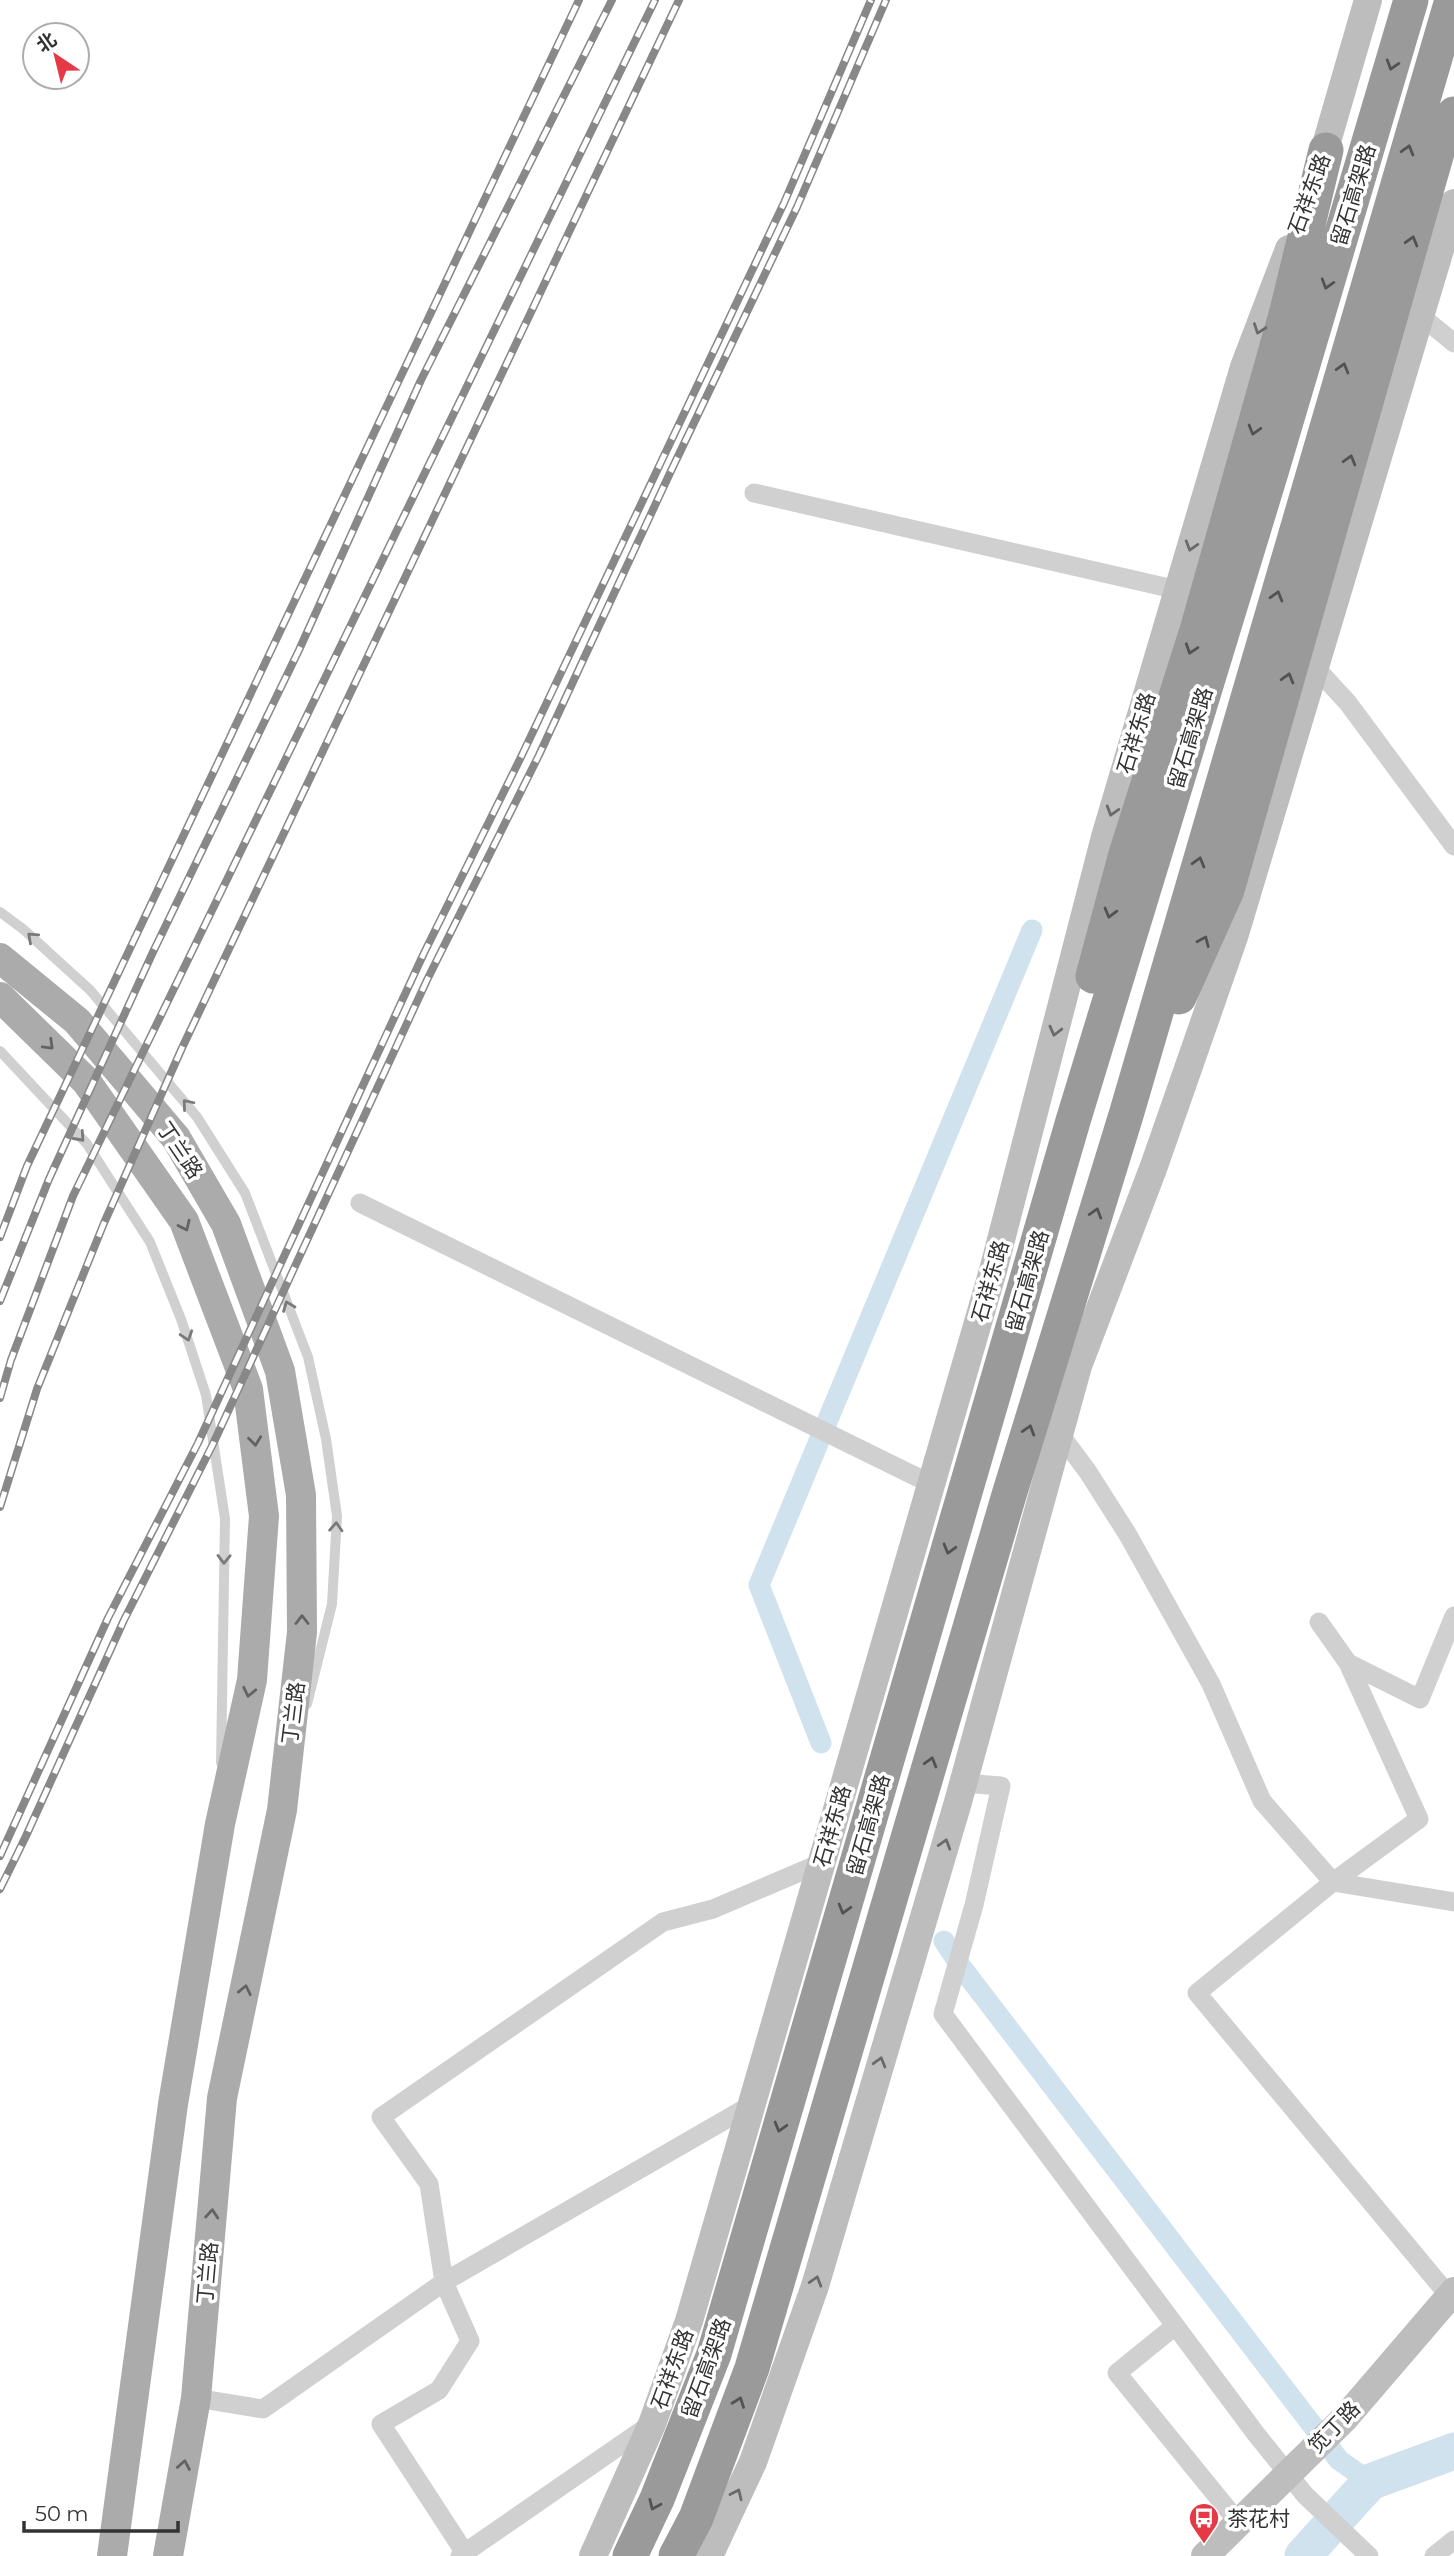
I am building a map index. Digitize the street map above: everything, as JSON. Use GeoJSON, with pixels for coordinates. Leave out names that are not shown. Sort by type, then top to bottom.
{"type":"FeatureCollection","features":[{"type":"Feature","properties":{"kind":"highway","name":"留石高架路"},"geometry":{"type":"LineString","coordinates":[[630,2556],[657,2499],[714,2354],[1073,1121],[1272,469],[1411,0]]}},
{"type":"Feature","properties":{"kind":"highway","name":"留石高架路"},"geometry":{"type":"LineString","coordinates":[[676,2556],[696,2518],[751,2368],[1009,1495],[1126,1115],[1452,0]]}},
{"type":"Feature","properties":{"kind":"highway"},"geometry":{"type":"LineString","coordinates":[[1126,1115],[1227,890],[1438,149],[1454,114]]}},
{"type":"Feature","properties":{"kind":"highway"},"geometry":{"type":"LineString","coordinates":[[1073,1121],[1088,995],[1126,854],[1217,561],[1287,311],[1326,150]]}},
{"type":"Feature","properties":{"kind":"main road","name":"石祥东路"},"geometry":{"type":"LineString","coordinates":[[593,2556],[652,2424],[689,2321],[994,1267],[1105,837],[1244,367],[1326,150],[1368,0]]}},
{"type":"Feature","properties":{"kind":"main road"},"geometry":{"type":"LineString","coordinates":[[709,2556],[752,2462],[815,2286],[962,1783],[1078,1366],[1154,1166],[1234,937],[1454,203]]}},
{"type":"Feature","properties":{"kind":"main road","name":"丁兰路"},"geometry":{"type":"LineString","coordinates":[[0,958],[77,1021],[176,1138],[226,1224],[281,1371],[301,1495],[302,1632],[282,1810],[222,2098],[196,2398],[168,2556]]}},
{"type":"Feature","properties":{"kind":"main road","name":"丁兰路"},"geometry":{"type":"LineString","coordinates":[[0,997],[86,1080],[184,1221],[248,1389],[264,1516],[252,1680],[220,1824],[173,2104],[112,2556]]}},
{"type":"Feature","properties":{"kind":"main road","name":"笕丁路"},"geometry":{"type":"LineString","coordinates":[[1205,2556],[1238,2522],[1297,2484],[1310,2451],[1345,2418],[1452,2294]]}},
{"type":"Feature","properties":{"kind":"street"},"geometry":{"type":"LineString","coordinates":[[1421,316],[1454,343]]}},
{"type":"Feature","properties":{"kind":"street"},"geometry":{"type":"LineString","coordinates":[[754,493],[1178,590]]}},
{"type":"Feature","properties":{"kind":"street"},"geometry":{"type":"LineString","coordinates":[[1315,667],[1348,703],[1454,846]]}},
{"type":"Feature","properties":{"kind":"street"},"geometry":{"type":"LineString","coordinates":[[360,1203],[931,1484]]}},
{"type":"Feature","properties":{"kind":"street"},"geometry":{"type":"LineString","coordinates":[[1059,1433],[1088,1472],[1128,1535],[1211,1684],[1262,1801],[1333,1882],[1454,1902]]}},
{"type":"Feature","properties":{"kind":"street"},"geometry":{"type":"LineString","coordinates":[[1348,1663],[1420,1699],[1454,1616]]}},
{"type":"Feature","properties":{"kind":"street"},"geometry":{"type":"LineString","coordinates":[[1319,1622],[1348,1663],[1419,1819],[1333,1882],[1197,1993],[1452,2294]]}},
{"type":"Feature","properties":{"kind":"street"},"geometry":{"type":"LineString","coordinates":[[962,1783],[1001,1786],[974,1905],[943,2014],[1255,2434],[1297,2484],[1368,2556]]}},
{"type":"Feature","properties":{"kind":"street"},"geometry":{"type":"LineString","coordinates":[[652,2424],[463,2555],[381,2424],[439,2390],[470,2342],[444,2282],[429,2184],[381,2117],[663,1922],[713,1909],[821,1863]]}},
{"type":"Feature","properties":{"kind":"street"},"geometry":{"type":"LineString","coordinates":[[196,2398],[263,2409],[444,2282],[751,2105]]}},
{"type":"Feature","properties":{"kind":"street"},"geometry":{"type":"LineString","coordinates":[[1175,2326],[1117,2373],[1238,2522]]}},
{"type":"Feature","properties":{"kind":"street"},"geometry":{"type":"LineString","coordinates":[[1434,2556],[1454,2540]]}},
{"type":"Feature","properties":{"kind":"lane"},"geometry":{"type":"LineString","coordinates":[[0,912],[23,929],[90,990],[197,1117],[245,1193],[308,1357],[326,1439],[337,1516],[332,1604],[282,1810]]}},
{"type":"Feature","properties":{"kind":"lane"},"geometry":{"type":"LineString","coordinates":[[0,1051],[87,1144],[150,1241],[181,1319],[206,1395],[225,1519],[220,1824]]}},
{"type":"Feature","properties":{"kind":"waterway"},"geometry":{"type":"LineString","coordinates":[[821,1743],[759,1585],[1032,930]]}},
{"type":"Feature","properties":{"kind":"waterway"},"geometry":{"type":"LineString","coordinates":[[944,1941],[1339,2460],[1370,2482]]}},
{"type":"Feature","properties":{"kind":"waterway"},"geometry":{"type":"LineString","coordinates":[[1303,2556],[1370,2482],[1454,2451]]}},
{"type":"Feature","properties":{"kind":"railway"},"geometry":{"type":"LineString","coordinates":[[0,1237],[27,1166],[579,0]]}},
{"type":"Feature","properties":{"kind":"railway"},"geometry":{"type":"LineString","coordinates":[[0,1301],[49,1179],[153,952],[299,650],[421,380],[612,0]]}},
{"type":"Feature","properties":{"kind":"railway"},"geometry":{"type":"LineString","coordinates":[[0,1398],[11,1360],[73,1196],[655,0]]}},
{"type":"Feature","properties":{"kind":"railway"},"geometry":{"type":"LineString","coordinates":[[0,1507],[37,1389],[104,1223],[182,1048],[679,0]]}},
{"type":"Feature","properties":{"kind":"railway"},"geometry":{"type":"LineString","coordinates":[[0,1856],[108,1618],[198,1443],[424,953],[521,757],[784,203],[871,0]]}},
{"type":"Feature","properties":{"kind":"railway"},"geometry":{"type":"LineString","coordinates":[[0,1889],[124,1620],[213,1444],[427,980],[539,755],[797,207],[886,0]]}},
{"type":"Feature","properties":{"kind":"place","name":"茶花村"},"geometry":{"type":"Point","coordinates":[1204,2545]}}]}
